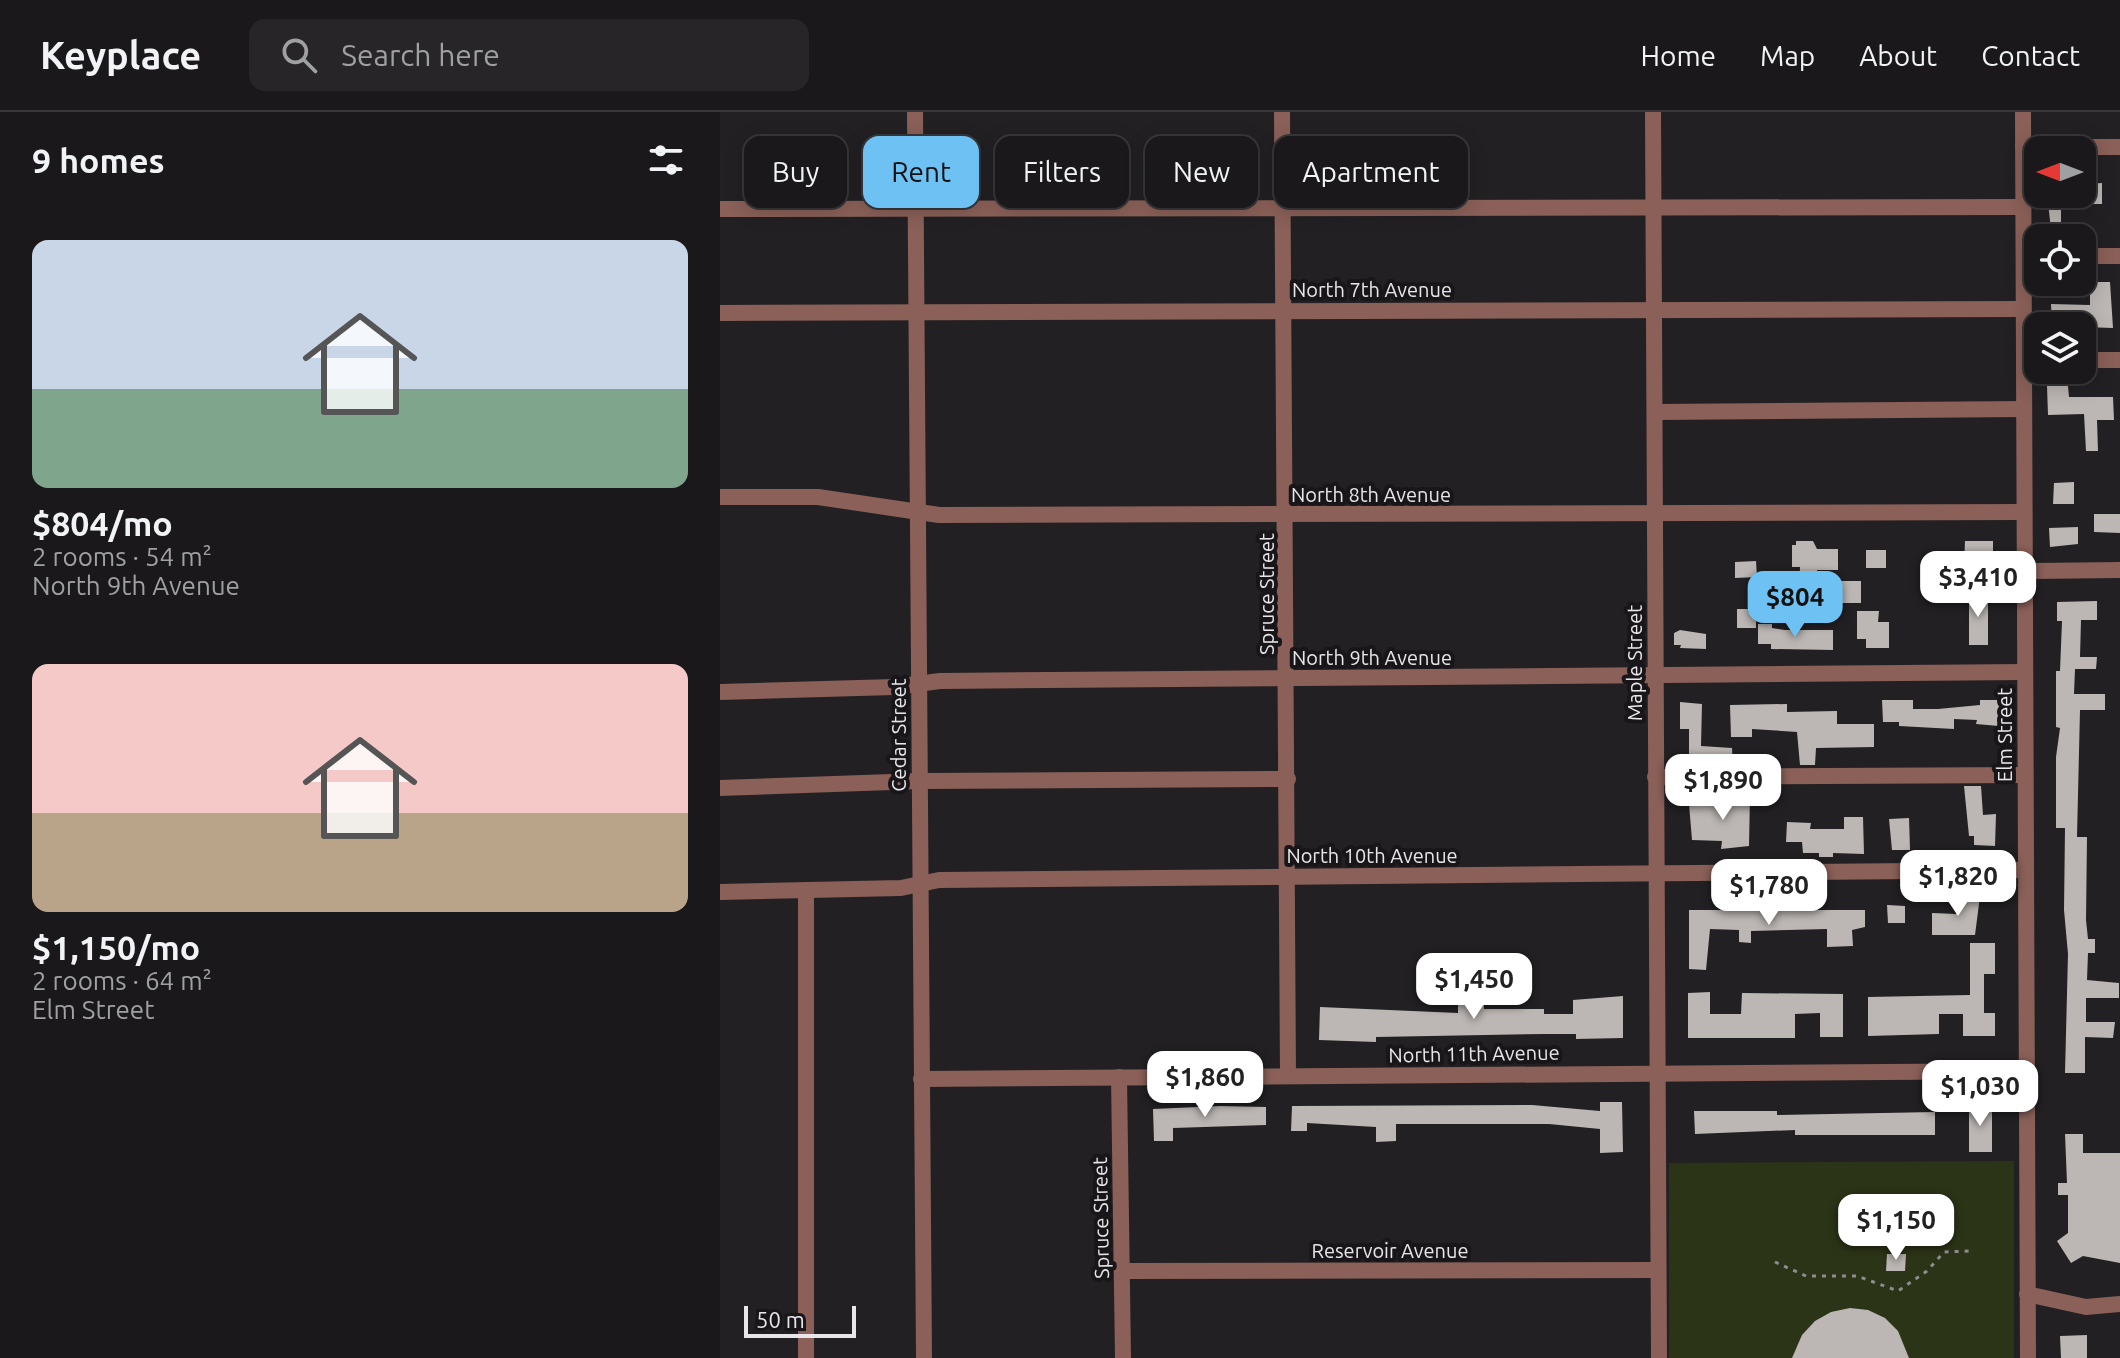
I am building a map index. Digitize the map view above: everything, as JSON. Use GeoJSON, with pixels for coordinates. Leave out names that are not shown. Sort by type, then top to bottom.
{"type":"FeatureCollection","features":[{"type":"Feature","properties":{"kind":"street","name":"Cedar Street"},"geometry":{"type":"LineString","coordinates":[[915,112],[924,1358]]}},
{"type":"Feature","properties":{"kind":"street","name":"Spruce Street"},"geometry":{"type":"LineString","coordinates":[[1282,112],[1282,136]]}},
{"type":"Feature","properties":{"kind":"street","name":"Maple Street"},"geometry":{"type":"LineString","coordinates":[[1653,112],[1659,1358]]}},
{"type":"Feature","properties":{"kind":"street","name":"Elm Street"},"geometry":{"type":"LineString","coordinates":[[2023,112],[2025,224]]}},
{"type":"Feature","properties":{"kind":"street"},"geometry":{"type":"LineString","coordinates":[[2023,147],[2120,147]]}},
{"type":"Feature","properties":{"kind":"street"},"geometry":{"type":"LineString","coordinates":[[1468,208],[2023,207]]}},
{"type":"Feature","properties":{"kind":"street"},"geometry":{"type":"LineString","coordinates":[[720,209],[1283,208]]}},
{"type":"Feature","properties":{"kind":"street","name":"Spruce Street"},"geometry":{"type":"LineString","coordinates":[[1283,208],[1288,1076]]}},
{"type":"Feature","properties":{"kind":"street"},"geometry":{"type":"LineString","coordinates":[[2096,256],[2120,256]]}},
{"type":"Feature","properties":{"kind":"street","name":"Elm Street"},"geometry":{"type":"LineString","coordinates":[[2024,316],[2025,296]]}},
{"type":"Feature","properties":{"kind":"street","name":"North 7th Avenue"},"geometry":{"type":"LineString","coordinates":[[720,313],[2023,309]]}},
{"type":"Feature","properties":{"kind":"street"},"geometry":{"type":"LineString","coordinates":[[2096,360],[2120,360]]}},
{"type":"Feature","properties":{"kind":"street","name":"Elm Street"},"geometry":{"type":"LineString","coordinates":[[2027,384],[2023,409],[2028,1358]]}},
{"type":"Feature","properties":{"kind":"street"},"geometry":{"type":"LineString","coordinates":[[1655,412],[2023,409]]}},
{"type":"Feature","properties":{"kind":"street","name":"North 8th Avenue"},"geometry":{"type":"LineString","coordinates":[[720,497],[818,497],[918,512],[1041,516],[2024,512]]}},
{"type":"Feature","properties":{"kind":"street"},"geometry":{"type":"LineString","coordinates":[[2024,571],[2120,570]]}},
{"type":"Feature","properties":{"kind":"street","name":"North 9th Avenue"},"geometry":{"type":"LineString","coordinates":[[720,692],[919,684],[2025,672]]}},
{"type":"Feature","properties":{"kind":"street"},"geometry":{"type":"LineString","coordinates":[[1655,777],[2025,775]]}},
{"type":"Feature","properties":{"kind":"street"},"geometry":{"type":"LineString","coordinates":[[720,788],[920,781],[1288,779]]}},
{"type":"Feature","properties":{"kind":"street","name":"North 10th Avenue"},"geometry":{"type":"LineString","coordinates":[[720,892],[901,888],[939,880],[2026,870]]}},
{"type":"Feature","properties":{"kind":"street"},"geometry":{"type":"LineString","coordinates":[[806,890],[806,1358]]}},
{"type":"Feature","properties":{"kind":"street","name":"North 11th Avenue"},"geometry":{"type":"LineString","coordinates":[[921,1079],[2027,1071]]}},
{"type":"Feature","properties":{"kind":"street","name":"Spruce Street"},"geometry":{"type":"LineString","coordinates":[[1119,1077],[1123,1358]]}},
{"type":"Feature","properties":{"kind":"street","name":"Reservoir Avenue"},"geometry":{"type":"LineString","coordinates":[[1122,1271],[1658,1270]]}},
{"type":"Feature","properties":{"kind":"street"},"geometry":{"type":"LineString","coordinates":[[2027,1294],[2086,1307],[2120,1304]]}},
{"type":"Feature","properties":{"kind":"path"},"geometry":{"type":"LineString","coordinates":[[1775,1262],[1806,1276],[1857,1276],[1898,1291],[1927,1271],[1944,1252],[1970,1251]]}},
{"type":"Feature","properties":{"kind":"green space"},"geometry":{"type":"Polygon","coordinates":[[[2014,1161],[2014,1358],[1669,1358],[1669,1163],[2014,1161]]]}},
{"type":"Feature","properties":{"kind":"building"},"geometry":{"type":"Polygon","coordinates":[[[2096,183],[2102,183],[2102,204],[2096,204],[2096,183]]]}},
{"type":"Feature","properties":{"kind":"building"},"geometry":{"type":"Polygon","coordinates":[[[2049,208],[2061,208],[2061,224],[2050,224],[2049,208]]]}},
{"type":"Feature","properties":{"kind":"building"},"geometry":{"type":"Polygon","coordinates":[[[2096,282],[2110,282],[2113,328],[2096,327],[2096,312],[2051,312],[2051,304],[2090,305],[2090,296],[2096,296],[2096,282]]]}},
{"type":"Feature","properties":{"kind":"building"},"geometry":{"type":"Polygon","coordinates":[[[2047,386],[2068,386],[2069,397],[2113,397],[2114,420],[2097,420],[2098,451],[2086,451],[2084,414],[2048,415],[2047,386]]]}},
{"type":"Feature","properties":{"kind":"building"},"geometry":{"type":"Polygon","coordinates":[[[2074,482],[2074,504],[2053,504],[2054,483],[2074,482]]]}},
{"type":"Feature","properties":{"kind":"building"},"geometry":{"type":"Polygon","coordinates":[[[2094,514],[2120,514],[2120,533],[2094,532],[2094,514]]]}},
{"type":"Feature","properties":{"kind":"building"},"geometry":{"type":"Polygon","coordinates":[[[2078,527],[2078,544],[2050,547],[2049,528],[2078,527]]]}},
{"type":"Feature","properties":{"kind":"building"},"geometry":{"type":"Polygon","coordinates":[[[1796,541],[1813,541],[1817,549],[1838,549],[1838,570],[1817,570],[1816,599],[1799,599],[1800,567],[1792,567],[1792,545],[1796,545],[1796,541]]]}},
{"type":"Feature","properties":{"kind":"building"},"geometry":{"type":"Polygon","coordinates":[[[1965,541],[1993,541],[1993,565],[1964,565],[1965,541]]]}},
{"type":"Feature","properties":{"kind":"building"},"geometry":{"type":"Polygon","coordinates":[[[1866,550],[1886,550],[1886,568],[1866,568],[1866,550]]]}},
{"type":"Feature","properties":{"kind":"building"},"geometry":{"type":"Polygon","coordinates":[[[1756,561],[1757,577],[1735,578],[1735,562],[1756,561]]]}},
{"type":"Feature","properties":{"kind":"building"},"geometry":{"type":"Polygon","coordinates":[[[1841,581],[1861,581],[1861,603],[1841,603],[1841,581]]]}},
{"type":"Feature","properties":{"kind":"building"},"geometry":{"type":"Polygon","coordinates":[[[1969,593],[1988,593],[1988,645],[1969,645],[1969,593]]]}},
{"type":"Feature","properties":{"kind":"building"},"geometry":{"type":"Polygon","coordinates":[[[2097,601],[2097,620],[2081,620],[2080,657],[2097,657],[2096,669],[2075,669],[2074,694],[2105,694],[2105,710],[2080,710],[2077,837],[2087,837],[2086,920],[2088,939],[2095,939],[2095,953],[2088,953],[2087,980],[2119,983],[2119,998],[2086,998],[2086,1022],[2115,1022],[2113,1038],[2085,1037],[2085,1073],[2065,1073],[2068,954],[2064,910],[2065,828],[2056,828],[2056,757],[2060,728],[2056,727],[2056,671],[2060,671],[2062,621],[2057,621],[2057,602],[2097,601]]]}},
{"type":"Feature","properties":{"kind":"building"},"geometry":{"type":"Polygon","coordinates":[[[1737,609],[1756,609],[1756,628],[1737,628],[1737,609]]]}},
{"type":"Feature","properties":{"kind":"building"},"geometry":{"type":"Polygon","coordinates":[[[1857,611],[1879,611],[1878,622],[1889,622],[1889,648],[1866,648],[1866,639],[1857,639],[1857,611]]]}},
{"type":"Feature","properties":{"kind":"building"},"geometry":{"type":"Polygon","coordinates":[[[1758,624],[1772,624],[1772,628],[1785,630],[1833,630],[1833,650],[1771,649],[1771,644],[1758,644],[1758,624]]]}},
{"type":"Feature","properties":{"kind":"building"},"geometry":{"type":"Polygon","coordinates":[[[1680,630],[1706,634],[1706,649],[1674,645],[1674,633],[1680,630]]]}},
{"type":"Feature","properties":{"kind":"building"},"geometry":{"type":"Polygon","coordinates":[[[1882,700],[1913,700],[1913,709],[1938,709],[1980,705],[1980,700],[1999,700],[1999,726],[1976,724],[1977,720],[1954,719],[1954,729],[1899,726],[1899,722],[1883,722],[1882,700]]]}},
{"type":"Feature","properties":{"kind":"building"},"geometry":{"type":"Polygon","coordinates":[[[1680,702],[1702,704],[1701,746],[1732,748],[1733,766],[1689,766],[1689,729],[1680,729],[1680,702]]]}},
{"type":"Feature","properties":{"kind":"building"},"geometry":{"type":"Polygon","coordinates":[[[1787,704],[1787,712],[1837,711],[1837,724],[1874,724],[1874,747],[1816,748],[1815,765],[1800,765],[1797,732],[1752,729],[1752,737],[1731,737],[1730,705],[1787,704]]]}},
{"type":"Feature","properties":{"kind":"building"},"geometry":{"type":"Polygon","coordinates":[[[1964,786],[1981,786],[1983,815],[1996,814],[1995,846],[1974,845],[1974,836],[1969,836],[1964,786]]]}},
{"type":"Feature","properties":{"kind":"building"},"geometry":{"type":"Polygon","coordinates":[[[1731,794],[1750,794],[1749,846],[1721,849],[1722,841],[1692,840],[1689,804],[1731,807],[1731,794]]]}},
{"type":"Feature","properties":{"kind":"building"},"geometry":{"type":"Polygon","coordinates":[[[1844,817],[1863,817],[1864,854],[1833,853],[1833,857],[1819,857],[1819,853],[1803,853],[1802,842],[1786,842],[1787,822],[1811,823],[1810,829],[1844,829],[1844,817]]]}},
{"type":"Feature","properties":{"kind":"building"},"geometry":{"type":"Polygon","coordinates":[[[1909,818],[1910,850],[1892,850],[1889,819],[1909,818]]]}},
{"type":"Feature","properties":{"kind":"building"},"geometry":{"type":"Polygon","coordinates":[[[1955,896],[1980,896],[1975,935],[1932,935],[1932,913],[1956,914],[1955,896]]]}},
{"type":"Feature","properties":{"kind":"building"},"geometry":{"type":"Polygon","coordinates":[[[1887,905],[1905,906],[1905,923],[1888,923],[1887,905]]]}},
{"type":"Feature","properties":{"kind":"building"},"geometry":{"type":"Polygon","coordinates":[[[1689,910],[1865,910],[1865,927],[1852,930],[1853,946],[1827,947],[1827,929],[1751,931],[1751,943],[1739,942],[1739,930],[1710,929],[1706,970],[1689,969],[1689,910]]]}},
{"type":"Feature","properties":{"kind":"building"},"geometry":{"type":"Polygon","coordinates":[[[1970,943],[1995,943],[1995,974],[1984,974],[1984,1013],[1995,1013],[1995,1036],[1963,1036],[1963,1014],[1939,1014],[1939,1034],[1868,1036],[1868,997],[1970,995],[1970,943]]]}},
{"type":"Feature","properties":{"kind":"building"},"geometry":{"type":"Polygon","coordinates":[[[1710,992],[1710,1014],[1741,1014],[1742,993],[1843,994],[1843,1037],[1820,1037],[1820,1013],[1795,1014],[1795,1038],[1688,1038],[1688,993],[1710,992]]]}},
{"type":"Feature","properties":{"kind":"building"},"geometry":{"type":"Polygon","coordinates":[[[1458,996],[1484,996],[1484,1009],[1544,1009],[1544,1014],[1573,1014],[1573,1000],[1623,996],[1623,1038],[1576,1039],[1576,1034],[1544,1034],[1376,1037],[1376,1042],[1319,1040],[1320,1007],[1458,1013],[1458,996]]]}},
{"type":"Feature","properties":{"kind":"building"},"geometry":{"type":"Polygon","coordinates":[[[1600,1102],[1622,1102],[1623,1152],[1600,1153],[1600,1129],[1549,1124],[1396,1124],[1396,1141],[1376,1142],[1376,1127],[1307,1123],[1307,1131],[1291,1131],[1292,1106],[1532,1105],[1600,1111],[1600,1102]]]}},
{"type":"Feature","properties":{"kind":"building"},"geometry":{"type":"Polygon","coordinates":[[[1969,1104],[1992,1104],[1992,1152],[1969,1152],[1969,1104]]]}},
{"type":"Feature","properties":{"kind":"building"},"geometry":{"type":"Polygon","coordinates":[[[1266,1107],[1266,1125],[1173,1128],[1173,1141],[1154,1141],[1153,1109],[1266,1107]]]}},
{"type":"Feature","properties":{"kind":"building"},"geometry":{"type":"Polygon","coordinates":[[[1694,1111],[1777,1111],[1777,1115],[1935,1112],[1935,1135],[1795,1135],[1795,1130],[1695,1134],[1694,1111]]]}},
{"type":"Feature","properties":{"kind":"building"},"geometry":{"type":"Polygon","coordinates":[[[2065,1134],[2083,1134],[2083,1153],[2120,1153],[2120,1263],[2083,1256],[2071,1263],[2057,1241],[2068,1233],[2068,1195],[2058,1195],[2058,1183],[2067,1183],[2065,1134]]]}},
{"type":"Feature","properties":{"kind":"building"},"geometry":{"type":"Polygon","coordinates":[[[1887,1254],[1906,1254],[1905,1271],[1886,1271],[1887,1254]]]}},
{"type":"Feature","properties":{"kind":"building"},"geometry":{"type":"Polygon","coordinates":[[[1850,1308],[1868,1310],[1885,1318],[1898,1331],[1909,1358],[1792,1358],[1802,1335],[1815,1321],[1831,1312],[1850,1308]]]}},
{"type":"Feature","properties":{"kind":"building"},"geometry":{"type":"Polygon","coordinates":[[[2087,1335],[2087,1358],[2061,1358],[2060,1336],[2087,1335]]]}}]}
